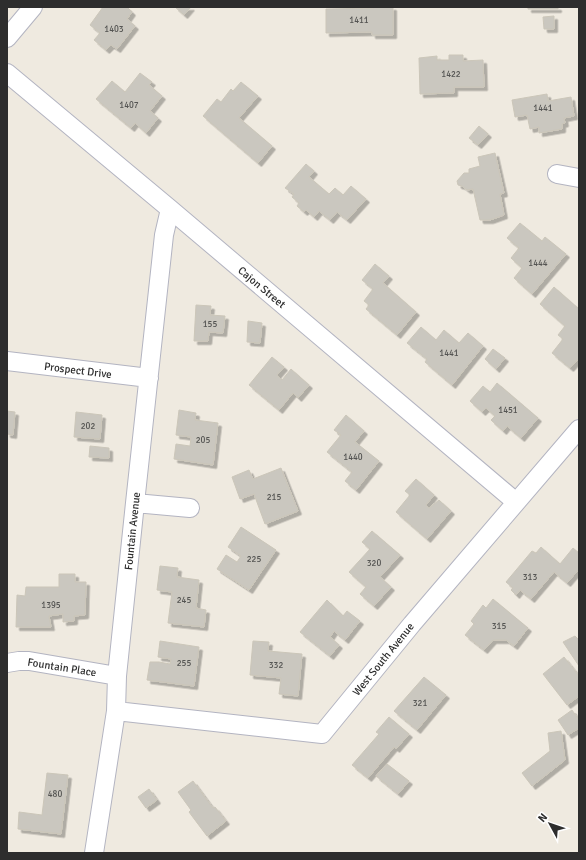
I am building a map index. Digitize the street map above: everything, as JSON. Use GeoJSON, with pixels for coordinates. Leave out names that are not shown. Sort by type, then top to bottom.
{"type":"FeatureCollection","features":[{"type":"Feature","properties":{"kind":"street"},"geometry":{"type":"LineString","coordinates":[[7,38],[33,7]]}},
{"type":"Feature","properties":{"kind":"street","name":"Cajon Street"},"geometry":{"type":"LineString","coordinates":[[7,72],[516,502]]}},
{"type":"Feature","properties":{"kind":"street"},"geometry":{"type":"LineString","coordinates":[[557,174],[579,178]]}},
{"type":"Feature","properties":{"kind":"street","name":"Fountain Avenue"},"geometry":{"type":"LineString","coordinates":[[94,853],[116,711],[117,676],[135,503],[164,235],[170,209]]}},
{"type":"Feature","properties":{"kind":"street","name":"Prospect Drive"},"geometry":{"type":"LineString","coordinates":[[7,361],[149,378]]}},
{"type":"Feature","properties":{"kind":"street","name":"West South Avenue"},"geometry":{"type":"LineString","coordinates":[[116,711],[322,734],[412,624],[579,428]]}},
{"type":"Feature","properties":{"kind":"street"},"geometry":{"type":"LineString","coordinates":[[135,503],[190,508]]}},
{"type":"Feature","properties":{"kind":"street","name":"Fountain Place"},"geometry":{"type":"LineString","coordinates":[[7,663],[29,661],[117,676]]}},
{"type":"Feature","properties":{"kind":"building"},"geometry":{"type":"Polygon","coordinates":[[[103,7],[127,7],[132,12],[127,19],[135,26],[117,49],[111,45],[106,50],[94,40],[100,33],[90,25],[103,7]]]}},
{"type":"Feature","properties":{"kind":"building"},"geometry":{"type":"Polygon","coordinates":[[[175,7],[191,7],[184,15],[175,7]]]}},
{"type":"Feature","properties":{"kind":"building"},"geometry":{"type":"Polygon","coordinates":[[[393,7],[393,35],[372,35],[372,32],[326,33],[326,9],[393,7]]]}},
{"type":"Feature","properties":{"kind":"building"},"geometry":{"type":"Polygon","coordinates":[[[528,7],[558,7],[558,9],[528,9],[528,7]]]}},
{"type":"Feature","properties":{"kind":"building"},"geometry":{"type":"Polygon","coordinates":[[[554,16],[554,29],[544,29],[543,17],[554,16]]]}},
{"type":"Feature","properties":{"kind":"building"},"geometry":{"type":"Polygon","coordinates":[[[449,55],[463,55],[463,61],[483,60],[484,87],[454,87],[454,93],[420,94],[419,58],[437,56],[437,60],[449,60],[449,55]]]}},
{"type":"Feature","properties":{"kind":"building"},"geometry":{"type":"Polygon","coordinates":[[[140,73],[152,82],[149,85],[162,96],[150,111],[158,118],[146,133],[135,123],[131,128],[96,99],[112,81],[125,92],[140,73]]]}},
{"type":"Feature","properties":{"kind":"building"},"geometry":{"type":"Polygon","coordinates":[[[241,82],[258,96],[239,118],[272,146],[258,163],[203,116],[217,99],[221,102],[231,89],[233,91],[241,82]]]}},
{"type":"Feature","properties":{"kind":"building"},"geometry":{"type":"Polygon","coordinates":[[[547,94],[548,101],[571,97],[574,116],[564,118],[565,123],[562,124],[562,129],[539,133],[539,127],[530,129],[527,115],[515,117],[512,100],[547,94]]]}},
{"type":"Feature","properties":{"kind":"building"},"geometry":{"type":"Polygon","coordinates":[[[479,126],[488,134],[478,145],[469,138],[479,126]]]}},
{"type":"Feature","properties":{"kind":"building"},"geometry":{"type":"Polygon","coordinates":[[[495,153],[504,193],[500,194],[504,215],[490,220],[480,220],[473,189],[467,190],[458,185],[457,181],[464,173],[469,173],[469,169],[480,166],[478,157],[495,153]]]}},
{"type":"Feature","properties":{"kind":"building"},"geometry":{"type":"Polygon","coordinates":[[[306,164],[314,171],[309,177],[329,194],[335,188],[343,195],[351,186],[366,199],[347,220],[337,212],[330,220],[319,211],[314,217],[306,210],[304,212],[297,206],[299,203],[292,197],[294,194],[285,188],[306,164]]]}},
{"type":"Feature","properties":{"kind":"building"},"geometry":{"type":"Polygon","coordinates":[[[520,223],[542,241],[545,237],[566,254],[532,294],[514,278],[522,268],[511,258],[519,248],[507,238],[520,223]]]}},
{"type":"Feature","properties":{"kind":"building"},"geometry":{"type":"Polygon","coordinates":[[[375,264],[389,276],[383,283],[416,312],[397,335],[366,309],[369,305],[364,301],[373,289],[362,280],[375,264]]]}},
{"type":"Feature","properties":{"kind":"building"},"geometry":{"type":"Polygon","coordinates":[[[554,287],[579,309],[579,358],[570,368],[552,353],[563,339],[558,335],[565,326],[540,304],[554,287]]]}},
{"type":"Feature","properties":{"kind":"building"},"geometry":{"type":"Polygon","coordinates":[[[196,305],[211,306],[210,315],[225,316],[223,333],[209,332],[208,341],[194,341],[196,305]]]}},
{"type":"Feature","properties":{"kind":"building"},"geometry":{"type":"Polygon","coordinates":[[[248,321],[262,323],[260,343],[247,342],[248,321]]]}},
{"type":"Feature","properties":{"kind":"building"},"geometry":{"type":"Polygon","coordinates":[[[421,327],[436,340],[444,330],[459,343],[468,333],[483,346],[452,385],[425,362],[427,359],[407,343],[421,327]]]}},
{"type":"Feature","properties":{"kind":"building"},"geometry":{"type":"Polygon","coordinates":[[[493,349],[505,358],[496,369],[485,359],[493,349]]]}},
{"type":"Feature","properties":{"kind":"building"},"geometry":{"type":"Polygon","coordinates":[[[272,357],[284,367],[277,375],[282,380],[291,369],[309,385],[298,398],[293,393],[279,410],[249,385],[272,357]]]}},
{"type":"Feature","properties":{"kind":"building"},"geometry":{"type":"Polygon","coordinates":[[[497,383],[538,418],[521,438],[507,426],[503,431],[491,420],[495,416],[486,408],[482,412],[470,401],[483,386],[490,392],[497,383]]]}},
{"type":"Feature","properties":{"kind":"building"},"geometry":{"type":"Polygon","coordinates":[[[179,410],[196,413],[195,420],[218,423],[213,465],[174,459],[176,444],[190,446],[191,437],[176,435],[179,410]]]}},
{"type":"Feature","properties":{"kind":"building"},"geometry":{"type":"Polygon","coordinates":[[[7,411],[15,412],[13,435],[7,434],[7,411]]]}},
{"type":"Feature","properties":{"kind":"building"},"geometry":{"type":"Polygon","coordinates":[[[76,412],[102,415],[100,439],[74,437],[76,412]]]}},
{"type":"Feature","properties":{"kind":"building"},"geometry":{"type":"Polygon","coordinates":[[[346,415],[364,431],[355,442],[379,461],[356,490],[345,481],[352,472],[327,452],[341,435],[334,430],[346,415]]]}},
{"type":"Feature","properties":{"kind":"building"},"geometry":{"type":"Polygon","coordinates":[[[90,446],[109,448],[109,458],[89,457],[90,446]]]}},
{"type":"Feature","properties":{"kind":"building"},"geometry":{"type":"Polygon","coordinates":[[[281,468],[298,511],[265,524],[254,494],[240,499],[232,477],[249,470],[253,479],[281,468]]]}},
{"type":"Feature","properties":{"kind":"building"},"geometry":{"type":"Polygon","coordinates":[[[416,479],[434,495],[426,505],[429,508],[439,500],[451,511],[427,539],[396,512],[410,495],[405,491],[416,479]]]}},
{"type":"Feature","properties":{"kind":"building"},"geometry":{"type":"Polygon","coordinates":[[[241,527],[276,550],[249,590],[217,569],[226,555],[237,562],[241,556],[228,547],[241,527]]]}},
{"type":"Feature","properties":{"kind":"building"},"geometry":{"type":"Polygon","coordinates":[[[372,531],[400,555],[380,577],[391,587],[374,606],[360,594],[366,587],[349,572],[370,549],[362,542],[372,531]]]}},
{"type":"Feature","properties":{"kind":"building"},"geometry":{"type":"Polygon","coordinates":[[[541,547],[560,564],[573,548],[579,553],[579,569],[567,583],[554,572],[531,599],[520,590],[516,595],[511,590],[513,588],[506,582],[532,551],[536,553],[541,547]]]}},
{"type":"Feature","properties":{"kind":"building"},"geometry":{"type":"Polygon","coordinates":[[[160,566],[178,568],[177,577],[199,580],[196,608],[206,610],[204,627],[168,623],[172,592],[157,590],[160,566]]]}},
{"type":"Feature","properties":{"kind":"building"},"geometry":{"type":"Polygon","coordinates":[[[59,574],[75,574],[75,582],[86,582],[85,615],[74,616],[74,621],[63,622],[63,614],[49,616],[51,627],[16,627],[17,595],[25,596],[26,587],[59,587],[59,574]]]}},
{"type":"Feature","properties":{"kind":"building"},"geometry":{"type":"Polygon","coordinates":[[[493,599],[528,628],[514,646],[506,640],[493,640],[484,650],[465,635],[474,624],[471,621],[483,605],[486,608],[493,599]]]}},
{"type":"Feature","properties":{"kind":"building"},"geometry":{"type":"Polygon","coordinates":[[[327,600],[343,616],[347,611],[360,621],[345,640],[334,631],[330,637],[339,645],[330,656],[300,632],[327,600]]]}},
{"type":"Feature","properties":{"kind":"building"},"geometry":{"type":"Polygon","coordinates":[[[575,636],[579,640],[579,666],[563,642],[575,636]]]}},
{"type":"Feature","properties":{"kind":"building"},"geometry":{"type":"Polygon","coordinates":[[[160,641],[199,647],[194,686],[147,680],[150,662],[170,664],[171,659],[158,657],[160,641]]]}},
{"type":"Feature","properties":{"kind":"building"},"geometry":{"type":"Polygon","coordinates":[[[253,641],[269,642],[268,651],[302,654],[298,696],[279,694],[281,678],[250,675],[253,641]]]}},
{"type":"Feature","properties":{"kind":"building"},"geometry":{"type":"Polygon","coordinates":[[[564,657],[579,676],[579,696],[567,705],[543,674],[564,657]]]}},
{"type":"Feature","properties":{"kind":"building"},"geometry":{"type":"Polygon","coordinates":[[[424,677],[446,695],[417,730],[394,711],[424,677]]]}},
{"type":"Feature","properties":{"kind":"building"},"geometry":{"type":"Polygon","coordinates":[[[572,710],[579,720],[579,728],[568,735],[558,720],[572,710]]]}},
{"type":"Feature","properties":{"kind":"building"},"geometry":{"type":"Polygon","coordinates":[[[389,717],[409,734],[396,749],[394,747],[368,778],[352,765],[379,734],[376,732],[389,717]]]}},
{"type":"Feature","properties":{"kind":"building"},"geometry":{"type":"Polygon","coordinates":[[[561,731],[565,760],[532,786],[522,773],[550,751],[548,733],[561,731]]]}},
{"type":"Feature","properties":{"kind":"building"},"geometry":{"type":"Polygon","coordinates":[[[387,764],[409,781],[398,794],[376,776],[387,764]]]}},
{"type":"Feature","properties":{"kind":"building"},"geometry":{"type":"Polygon","coordinates":[[[47,773],[68,775],[61,834],[18,829],[19,812],[42,815],[47,773]]]}},
{"type":"Feature","properties":{"kind":"building"},"geometry":{"type":"Polygon","coordinates":[[[193,781],[213,808],[215,807],[226,821],[207,836],[189,812],[191,810],[178,792],[193,781]]]}},
{"type":"Feature","properties":{"kind":"building"},"geometry":{"type":"Polygon","coordinates":[[[149,789],[157,800],[146,808],[138,797],[149,789]]]}}]}
